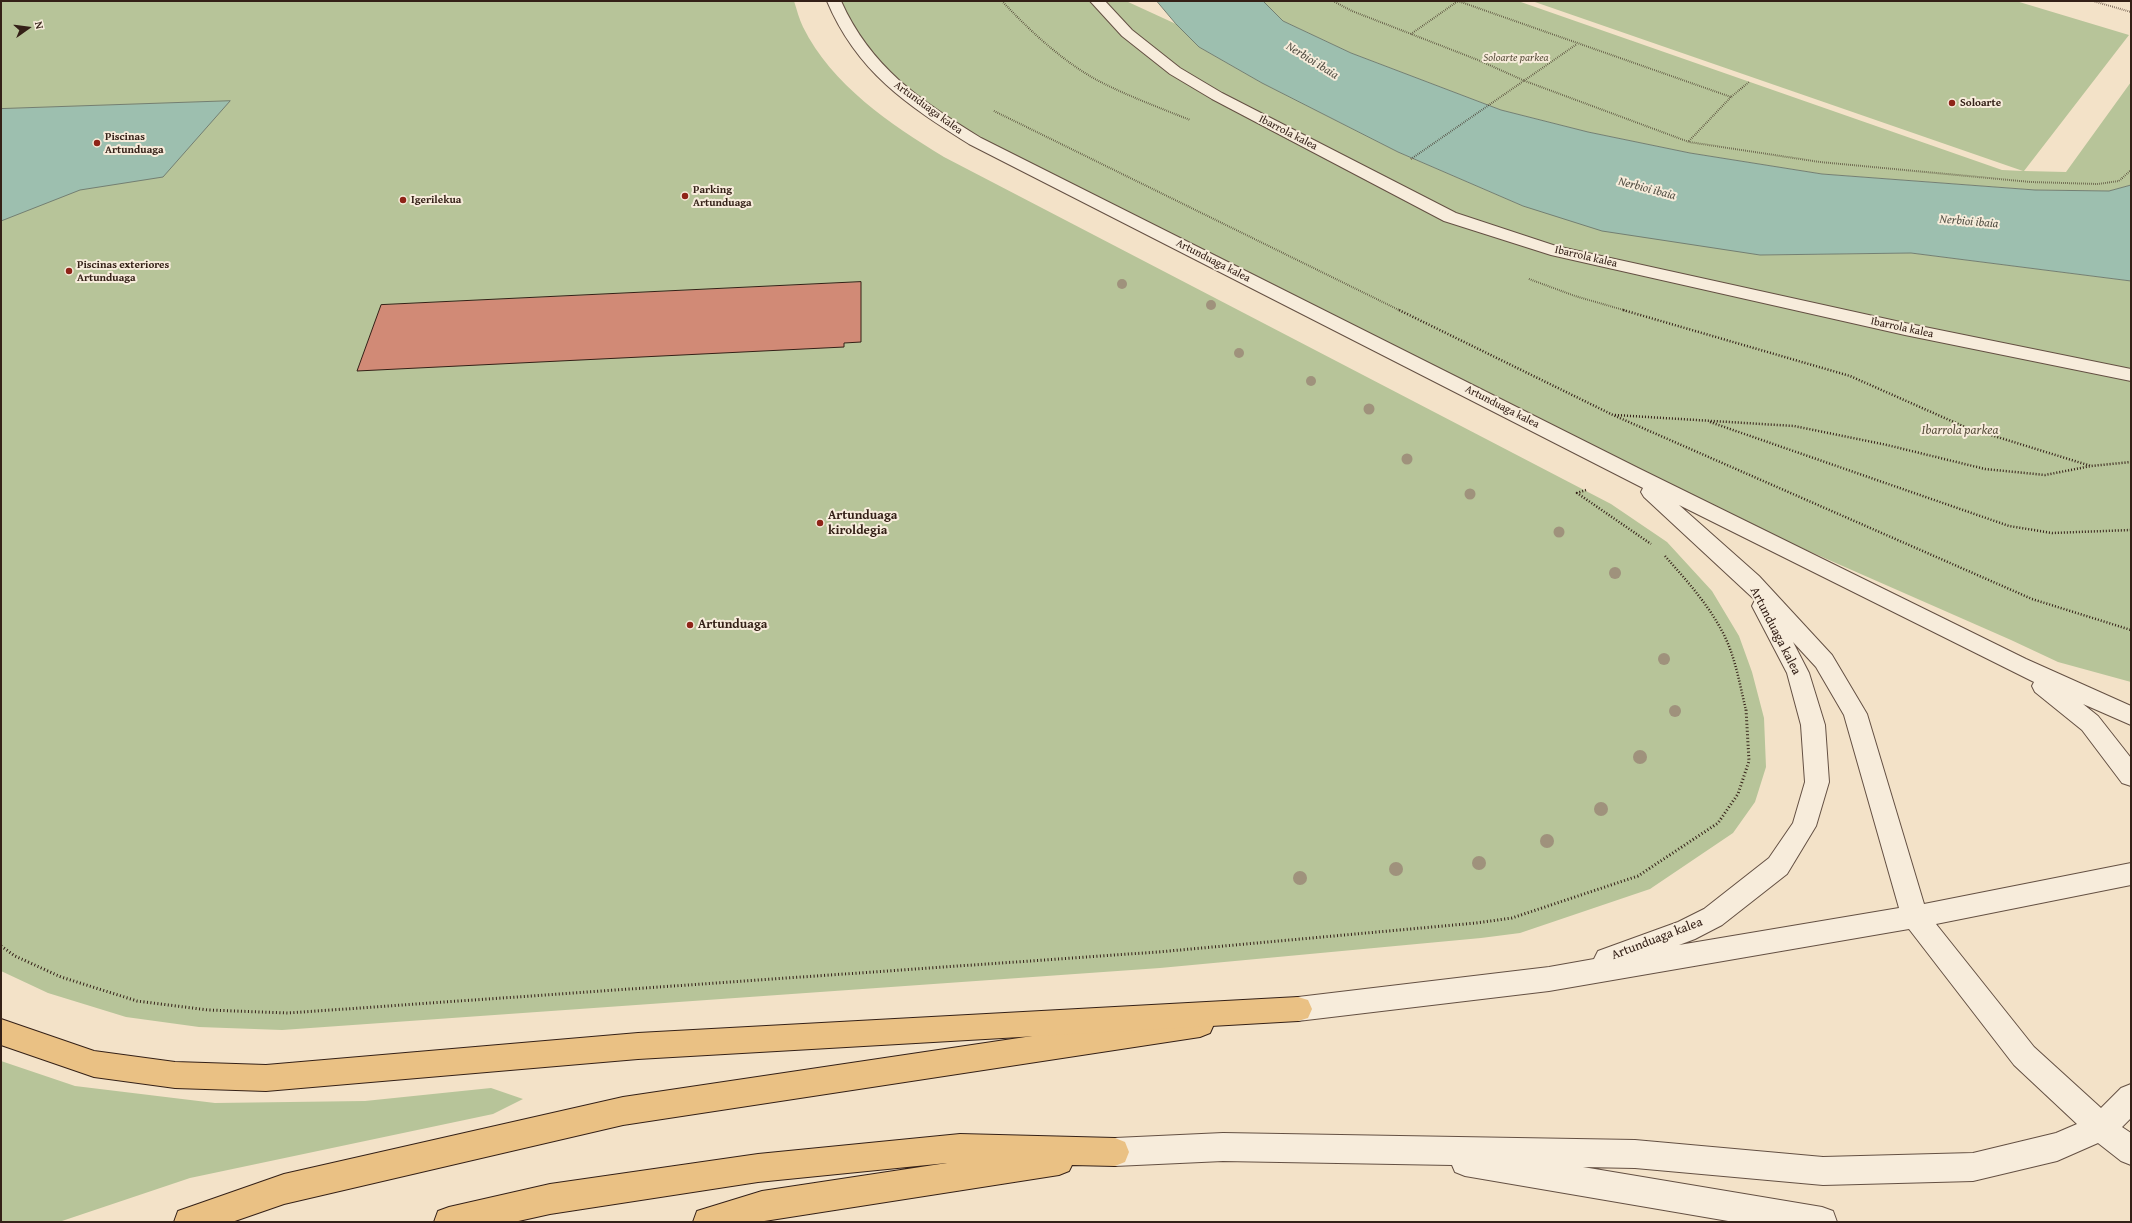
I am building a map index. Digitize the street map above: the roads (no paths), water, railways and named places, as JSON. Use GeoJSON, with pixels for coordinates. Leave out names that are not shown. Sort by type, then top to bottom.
{"type":"FeatureCollection","features":[{"type":"Feature","properties":{"kind":"main road"},"geometry":{"type":"LineString","coordinates":[[1,1032],[94,1064],[175,1075],[266,1078],[638,1046],[1298,1009]]}},
{"type":"Feature","properties":{"kind":"main road"},"geometry":{"type":"LineString","coordinates":[[189,1222],[284,1189],[623,1111],[1298,1009]]}},
{"type":"Feature","properties":{"kind":"main road"},"geometry":{"type":"LineString","coordinates":[[448,1222],[550,1199],[758,1168],[960,1148],[1115,1152]]}},
{"type":"Feature","properties":{"kind":"main road"},"geometry":{"type":"LineString","coordinates":[[708,1222],[762,1206],[1115,1152]]}},
{"type":"Feature","properties":{"kind":"street","name":"Artunduaga kalea"},"geometry":{"type":"LineString","coordinates":[[834,1],[840,20],[861,51],[888,79],[928,110],[975,141],[1631,473],[2018,665],[2131,716]]}},
{"type":"Feature","properties":{"kind":"street","name":"Ibarrola kalea"},"geometry":{"type":"LineString","coordinates":[[1097,1],[1127,33],[1175,71],[1217,96],[1450,216],[1559,251],[1905,329],[2131,375]]}},
{"type":"Feature","properties":{"kind":"street","name":"Artunduaga kalea"},"geometry":{"type":"LineString","coordinates":[[1631,473],[1751,582],[1824,661],[1855,714],[1915,917]]}},
{"type":"Feature","properties":{"kind":"street","name":"Artunduaga kalea"},"geometry":{"type":"LineString","coordinates":[[1549,979],[1686,931],[1713,917],[1778,866],[1804,826],[1817,782],[1813,725],[1798,672],[1751,582]]}},
{"type":"Feature","properties":{"kind":"street","name":"Artunduaga kalea"},"geometry":{"type":"LineString","coordinates":[[2018,665],[2090,722],[2131,776]]}},
{"type":"Feature","properties":{"kind":"street"},"geometry":{"type":"LineString","coordinates":[[1298,1009],[1549,979],[1915,917],[2131,874]]}},
{"type":"Feature","properties":{"kind":"street"},"geometry":{"type":"LineString","coordinates":[[1915,917],[2024,1056],[2101,1128],[2131,1151]]}},
{"type":"Feature","properties":{"kind":"street"},"geometry":{"type":"LineString","coordinates":[[1115,1152],[1223,1147],[1635,1154],[1823,1171],[1973,1167],[2057,1148],[2101,1128],[2131,1098]]}},
{"type":"Feature","properties":{"kind":"street"},"geometry":{"type":"LineString","coordinates":[[1389,1150],[1822,1222]]}},
{"type":"Feature","properties":{"kind":"water","name":"Nerbioi ibaia"},"geometry":{"type":"Polygon","coordinates":[[[1157,1],[1263,1],[1283,21],[1351,53],[1501,110],[1588,132],[1690,153],[1822,174],[2035,190],[2109,191],[2131,185],[2131,281],[1911,253],[1760,255],[1602,231],[1523,206],[1398,152],[1262,83],[1199,47],[1176,24],[1157,1]]]}},
{"type":"Feature","properties":{"kind":"water","name":"Piscinas Artunduaga"},"geometry":{"type":"Polygon","coordinates":[[[230,101],[163,177],[80,190],[1,221],[1,109],[230,101]]]}},
{"type":"Feature","properties":{"kind":"place","name":"Soloarte"},"geometry":{"type":"Point","coordinates":[1952,103]}},
{"type":"Feature","properties":{"kind":"place","name":"Piscinas Artunduaga"},"geometry":{"type":"Point","coordinates":[97,143]}},
{"type":"Feature","properties":{"kind":"place","name":"Parking Artunduaga"},"geometry":{"type":"Point","coordinates":[685,196]}},
{"type":"Feature","properties":{"kind":"place","name":"Igerilekua"},"geometry":{"type":"Point","coordinates":[403,200]}},
{"type":"Feature","properties":{"kind":"place","name":"Piscinas exteriores Artunduaga"},"geometry":{"type":"Point","coordinates":[69,271]}},
{"type":"Feature","properties":{"kind":"place","name":"Artunduaga kiroldegia"},"geometry":{"type":"Point","coordinates":[820,523]}},
{"type":"Feature","properties":{"kind":"place","name":"Artunduaga"},"geometry":{"type":"Point","coordinates":[690,625]}},
{"type":"Feature","properties":{"kind":"park label","name":"Soloarte parkea"},"geometry":{"type":"Point","coordinates":[1516,58]}},
{"type":"Feature","properties":{"kind":"park label","name":"Ibarrola parkea"},"geometry":{"type":"Point","coordinates":[1960,431]}}]}
